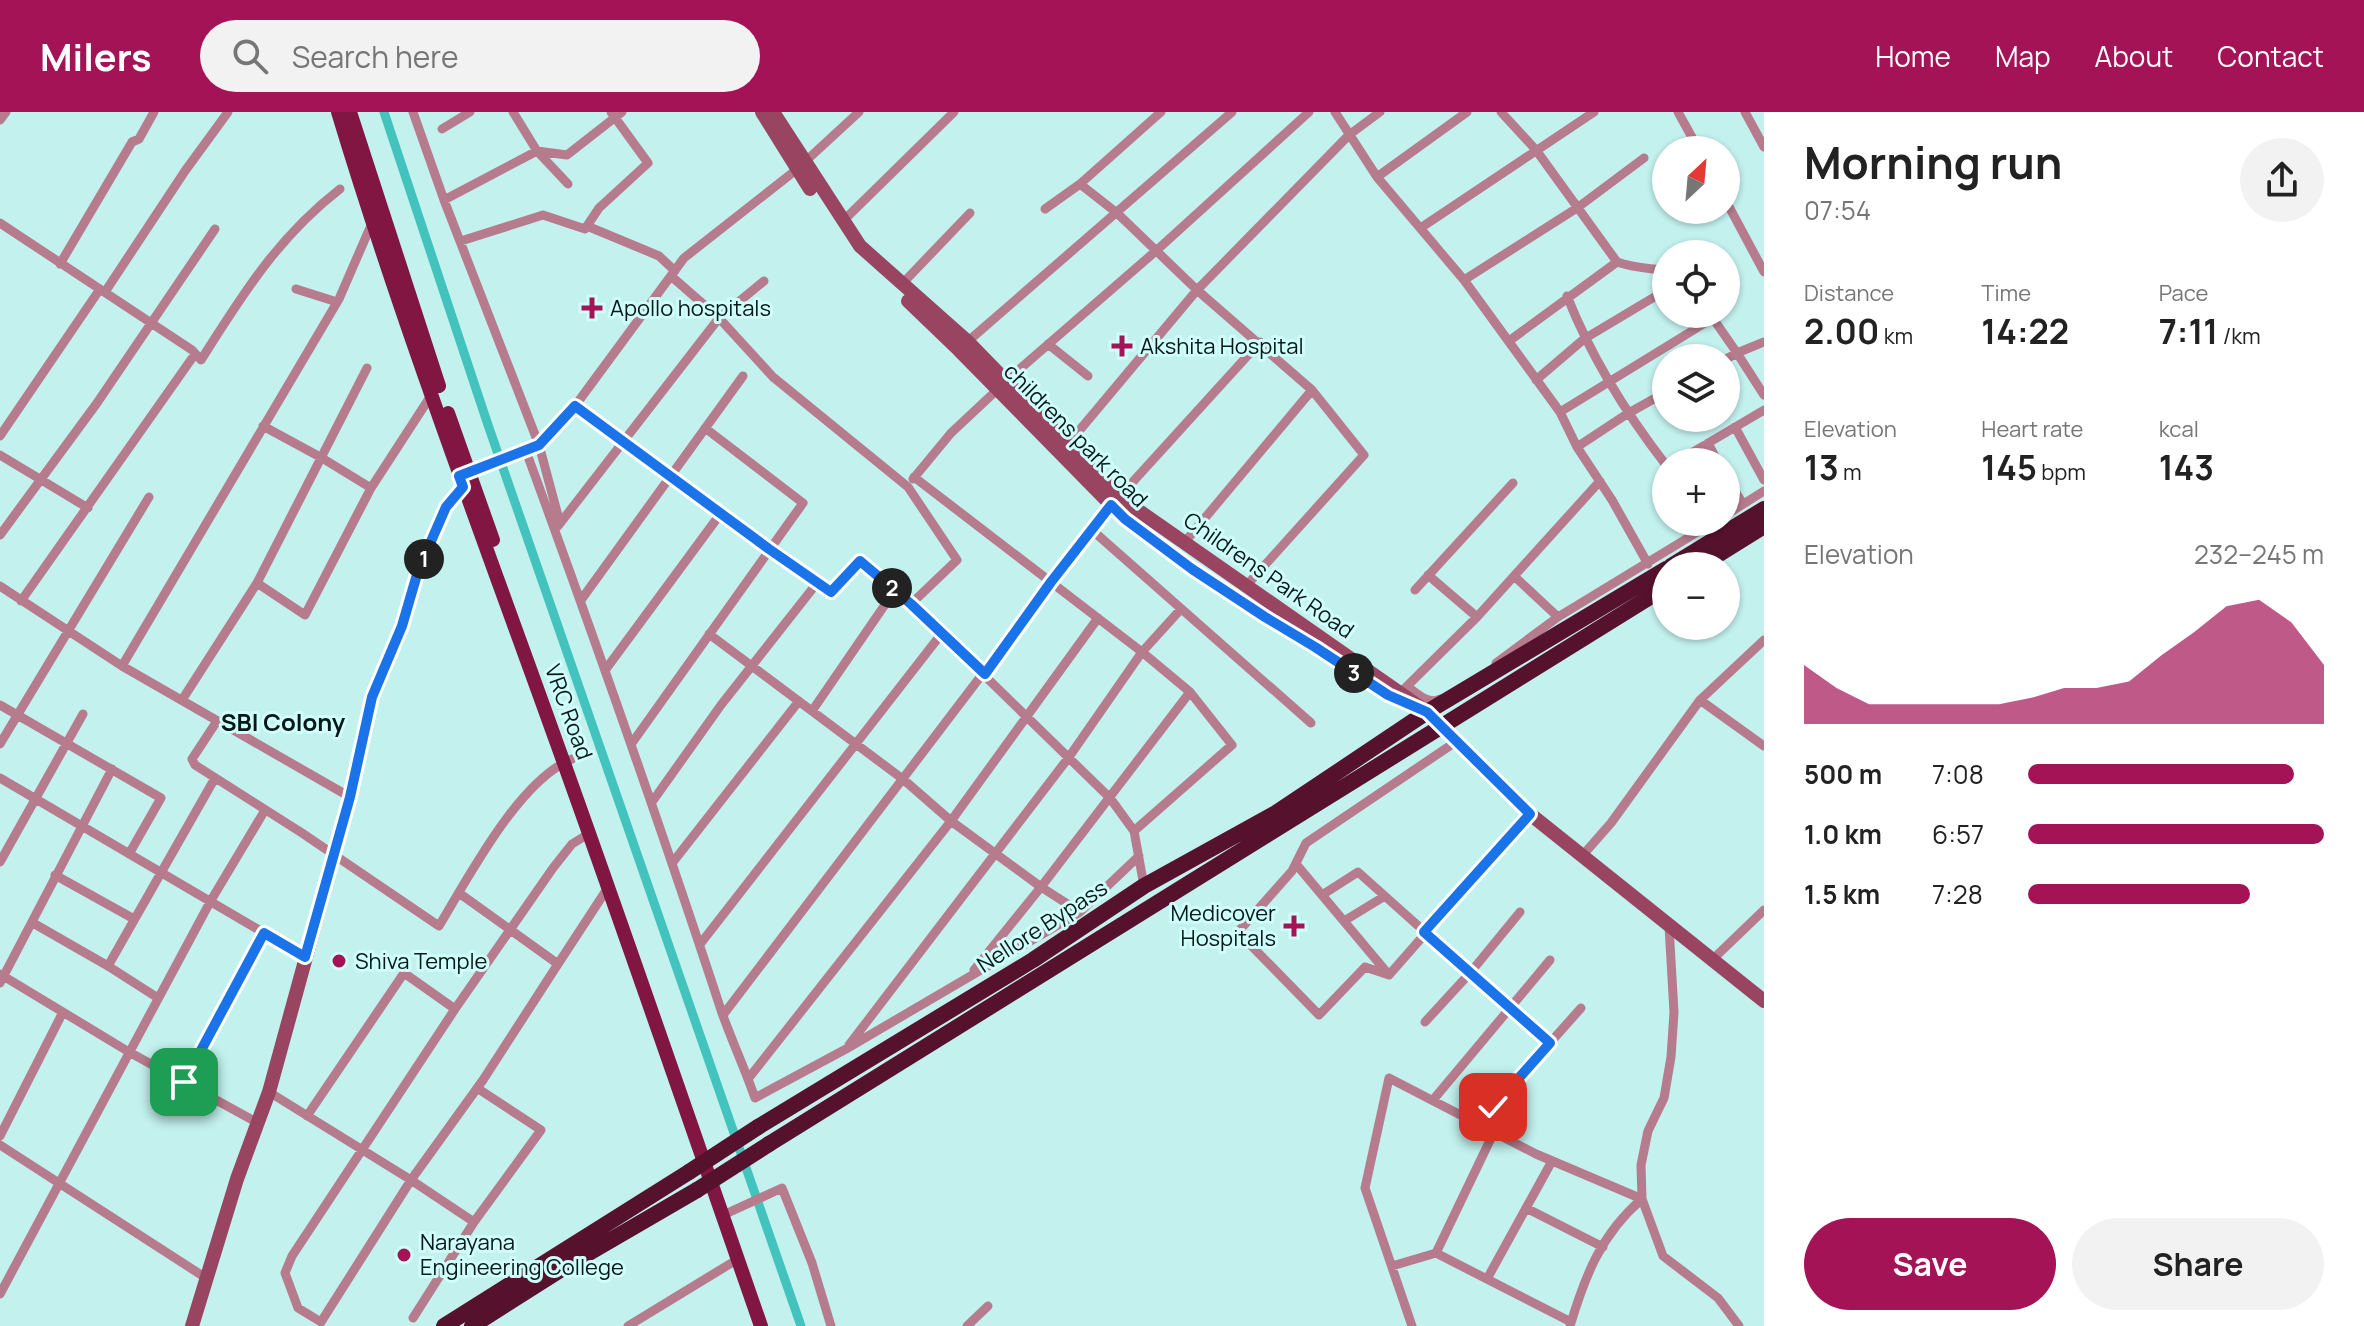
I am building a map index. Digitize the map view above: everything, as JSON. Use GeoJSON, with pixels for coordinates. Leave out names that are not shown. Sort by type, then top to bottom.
{"type":"FeatureCollection","features":[{"type":"Feature","properties":{"kind":"highway","name":"Nellore Bypass"},"geometry":{"type":"LineString","coordinates":[[1694,552],[1764,509]]}},
{"type":"Feature","properties":{"kind":"highway"},"geometry":{"type":"LineString","coordinates":[[1722,552],[1764,526]]}},
{"type":"Feature","properties":{"kind":"highway","name":"Nellore Bypass"},"geometry":{"type":"LineString","coordinates":[[444,1326],[758,1127],[1033,960],[1144,886],[1276,813],[1427,712],[1652,578]]}},
{"type":"Feature","properties":{"kind":"highway","name":"Nellore Bypass"},"geometry":{"type":"LineString","coordinates":[[472,1326],[568,1265],[697,1190],[1652,596]]}},
{"type":"Feature","properties":{"kind":"main road","name":"VRC Road"},"geometry":{"type":"LineString","coordinates":[[338,112],[378,221],[432,394],[568,760],[590,833],[761,1326]]}},
{"type":"Feature","properties":{"kind":"main road"},"geometry":{"type":"LineString","coordinates":[[350,112],[378,221],[463,479]]}},
{"type":"Feature","properties":{"kind":"main road"},"geometry":{"type":"LineString","coordinates":[[568,760],[704,1136],[724,1214],[767,1326]]}},
{"type":"Feature","properties":{"kind":"street"},"geometry":{"type":"LineString","coordinates":[[0,120],[6,112]]}},
{"type":"Feature","properties":{"kind":"street"},"geometry":{"type":"LineString","coordinates":[[60,264],[132,142],[139,139],[154,112]]}},
{"type":"Feature","properties":{"kind":"street"},"geometry":{"type":"LineString","coordinates":[[0,436],[228,112]]}},
{"type":"Feature","properties":{"kind":"street"},"geometry":{"type":"LineString","coordinates":[[413,112],[539,445],[558,527],[581,600],[701,943],[723,1015],[755,1098],[846,1049],[1080,912],[1139,856]]}},
{"type":"Feature","properties":{"kind":"street"},"geometry":{"type":"LineString","coordinates":[[442,129],[470,112]]}},
{"type":"Feature","properties":{"kind":"street"},"geometry":{"type":"LineString","coordinates":[[513,112],[537,151],[568,184]]}},
{"type":"Feature","properties":{"kind":"street","name":"childrens park road"},"geometry":{"type":"LineString","coordinates":[[762,112],[858,254],[963,345],[1115,501],[1125,519],[1192,569],[1401,693],[1427,712]]}},
{"type":"Feature","properties":{"kind":"street"},"geometry":{"type":"LineString","coordinates":[[773,112],[800,167],[860,246],[963,345],[1232,112]]}},
{"type":"Feature","properties":{"kind":"street"},"geometry":{"type":"LineString","coordinates":[[192,1326],[237,1179],[269,1092],[350,797],[372,697],[402,626],[418,571],[446,507],[463,479],[539,445],[575,406],[684,258],[800,167],[859,112]]}},
{"type":"Feature","properties":{"kind":"street"},"geometry":{"type":"LineString","coordinates":[[843,221],[954,112]]}},
{"type":"Feature","properties":{"kind":"street"},"geometry":{"type":"LineString","coordinates":[[1045,209],[1080,184],[1161,112]]}},
{"type":"Feature","properties":{"kind":"street"},"geometry":{"type":"LineString","coordinates":[[908,487],[951,433],[1002,385],[1309,112]]}},
{"type":"Feature","properties":{"kind":"street"},"geometry":{"type":"LineString","coordinates":[[1335,112],[1377,177],[1464,280],[1560,412],[1577,447],[1648,564]]}},
{"type":"Feature","properties":{"kind":"street"},"geometry":{"type":"LineString","coordinates":[[1068,444],[1197,290],[1349,135],[1380,112]]}},
{"type":"Feature","properties":{"kind":"street"},"geometry":{"type":"LineString","coordinates":[[1377,177],[1467,112]]}},
{"type":"Feature","properties":{"kind":"street"},"geometry":{"type":"LineString","coordinates":[[1501,112],[1536,150],[1617,262],[1652,270]]}},
{"type":"Feature","properties":{"kind":"street"},"geometry":{"type":"LineString","coordinates":[[1422,227],[1594,112]]}},
{"type":"Feature","properties":{"kind":"street"},"geometry":{"type":"LineString","coordinates":[[1678,112],[1691,136]]}},
{"type":"Feature","properties":{"kind":"street"},"geometry":{"type":"LineString","coordinates":[[1745,112],[1764,147]]}},
{"type":"Feature","properties":{"kind":"street"},"geometry":{"type":"LineString","coordinates":[[444,200],[537,151],[567,155],[616,114],[648,163],[599,208],[585,229],[543,215],[461,241]]}},
{"type":"Feature","properties":{"kind":"street"},"geometry":{"type":"LineString","coordinates":[[1464,280],[1577,208],[1644,158]]}},
{"type":"Feature","properties":{"kind":"street"},"geometry":{"type":"LineString","coordinates":[[1080,184],[1117,213],[1197,290],[1312,390],[1364,455],[1246,586]]}},
{"type":"Feature","properties":{"kind":"street"},"geometry":{"type":"LineString","coordinates":[[0,223],[151,323],[201,360],[256,274],[308,214],[340,189]]}},
{"type":"Feature","properties":{"kind":"street"},"geometry":{"type":"LineString","coordinates":[[902,284],[970,213]]}},
{"type":"Feature","properties":{"kind":"street"},"geometry":{"type":"LineString","coordinates":[[122,666],[337,302],[378,221]]}},
{"type":"Feature","properties":{"kind":"street"},"geometry":{"type":"LineString","coordinates":[[1738,224],[1764,272]]}},
{"type":"Feature","properties":{"kind":"street"},"geometry":{"type":"LineString","coordinates":[[587,226],[659,256],[773,377],[908,487],[957,560],[911,604]]}},
{"type":"Feature","properties":{"kind":"street"},"geometry":{"type":"LineString","coordinates":[[0,535],[97,403],[215,229]]}},
{"type":"Feature","properties":{"kind":"street"},"geometry":{"type":"LineString","coordinates":[[1509,341],[1617,262]]}},
{"type":"Feature","properties":{"kind":"street"},"geometry":{"type":"LineString","coordinates":[[558,527],[719,318],[764,281]]}},
{"type":"Feature","properties":{"kind":"street"},"geometry":{"type":"LineString","coordinates":[[296,289],[337,302]]}},
{"type":"Feature","properties":{"kind":"street"},"geometry":{"type":"LineString","coordinates":[[1567,296],[1584,339],[1609,384],[1653,448]]}},
{"type":"Feature","properties":{"kind":"street"},"geometry":{"type":"LineString","coordinates":[[1536,380],[1584,339],[1652,298]]}},
{"type":"Feature","properties":{"kind":"street"},"geometry":{"type":"LineString","coordinates":[[1560,412],[1609,384],[1693,328]]}},
{"type":"Feature","properties":{"kind":"street"},"geometry":{"type":"LineString","coordinates":[[723,1015],[1115,501],[1260,342]]}},
{"type":"Feature","properties":{"kind":"street"},"geometry":{"type":"LineString","coordinates":[[1740,352],[1764,342]]}},
{"type":"Feature","properties":{"kind":"street"},"geometry":{"type":"LineString","coordinates":[[1048,344],[1088,376]]}},
{"type":"Feature","properties":{"kind":"street"},"geometry":{"type":"LineString","coordinates":[[21,601],[195,354]]}},
{"type":"Feature","properties":{"kind":"street"},"geometry":{"type":"LineString","coordinates":[[1740,358],[1764,395]]}},
{"type":"Feature","properties":{"kind":"street"},"geometry":{"type":"LineString","coordinates":[[182,700],[257,583],[367,368]]}},
{"type":"Feature","properties":{"kind":"street"},"geometry":{"type":"LineString","coordinates":[[581,600],[743,376]]}},
{"type":"Feature","properties":{"kind":"street","name":"Childrens Park Road"},"geometry":{"type":"LineString","coordinates":[[1002,385],[1068,444],[1115,501],[1184,543],[1401,693]]}},
{"type":"Feature","properties":{"kind":"street"},"geometry":{"type":"LineString","coordinates":[[1184,543],[1312,390]]}},
{"type":"Feature","properties":{"kind":"street"},"geometry":{"type":"LineString","coordinates":[[257,583],[305,615],[371,488],[432,394]]}},
{"type":"Feature","properties":{"kind":"street"},"geometry":{"type":"LineString","coordinates":[[1577,447],[1652,400]]}},
{"type":"Feature","properties":{"kind":"street"},"geometry":{"type":"LineString","coordinates":[[575,406],[831,592],[860,561],[895,590],[1110,798],[1134,831],[1144,886]]}},
{"type":"Feature","properties":{"kind":"street"},"geometry":{"type":"LineString","coordinates":[[1740,425],[1762,415]]}},
{"type":"Feature","properties":{"kind":"street"},"geometry":{"type":"LineString","coordinates":[[263,426],[371,488]]}},
{"type":"Feature","properties":{"kind":"street"},"geometry":{"type":"LineString","coordinates":[[632,743],[803,503],[705,428]]}},
{"type":"Feature","properties":{"kind":"street"},"geometry":{"type":"LineString","coordinates":[[1700,448],[1727,432]]}},
{"type":"Feature","properties":{"kind":"street"},"geometry":{"type":"LineString","coordinates":[[1738,432],[1764,480]]}},
{"type":"Feature","properties":{"kind":"street"},"geometry":{"type":"LineString","coordinates":[[1708,443],[1711,448]]}},
{"type":"Feature","properties":{"kind":"street"},"geometry":{"type":"LineString","coordinates":[[522,452],[558,527]]}},
{"type":"Feature","properties":{"kind":"street"},"geometry":{"type":"LineString","coordinates":[[0,455],[88,508]]}},
{"type":"Feature","properties":{"kind":"street"},"geometry":{"type":"LineString","coordinates":[[914,477],[1190,692],[1232,745],[1134,831]]}},
{"type":"Feature","properties":{"kind":"street"},"geometry":{"type":"LineString","coordinates":[[1401,693],[1477,617],[1600,481]]}},
{"type":"Feature","properties":{"kind":"street"},"geometry":{"type":"LineString","coordinates":[[1415,590],[1513,483]]}},
{"type":"Feature","properties":{"kind":"street"},"geometry":{"type":"LineString","coordinates":[[1740,506],[1764,491]]}},
{"type":"Feature","properties":{"kind":"street"},"geometry":{"type":"LineString","coordinates":[[0,744],[149,497]]}},
{"type":"Feature","properties":{"kind":"street"},"geometry":{"type":"LineString","coordinates":[[1740,499],[1743,504]]}},
{"type":"Feature","properties":{"kind":"street"},"geometry":{"type":"LineString","coordinates":[[606,669],[721,513]]}},
{"type":"Feature","properties":{"kind":"street"},"geometry":{"type":"LineString","coordinates":[[1092,530],[1311,723]]}},
{"type":"Feature","properties":{"kind":"street"},"geometry":{"type":"LineString","coordinates":[[1401,693],[1435,701],[1445,697],[1558,617],[1692,536]]}},
{"type":"Feature","properties":{"kind":"street"},"geometry":{"type":"LineString","coordinates":[[1428,575],[1477,617]]}},
{"type":"Feature","properties":{"kind":"street"},"geometry":{"type":"LineString","coordinates":[[1514,576],[1558,617]]}},
{"type":"Feature","properties":{"kind":"street"},"geometry":{"type":"LineString","coordinates":[[652,802],[721,705],[817,583]]}},
{"type":"Feature","properties":{"kind":"street"},"geometry":{"type":"LineString","coordinates":[[0,586],[122,666],[350,797]]}},
{"type":"Feature","properties":{"kind":"street"},"geometry":{"type":"LineString","coordinates":[[812,711],[895,590]]}},
{"type":"Feature","properties":{"kind":"street"},"geometry":{"type":"LineString","coordinates":[[846,1049],[1069,757],[1142,652],[1181,609]]}},
{"type":"Feature","properties":{"kind":"street"},"geometry":{"type":"LineString","coordinates":[[748,1079],[951,821],[1098,618]]}},
{"type":"Feature","properties":{"kind":"street"},"geometry":{"type":"LineString","coordinates":[[701,943],[942,633]]}},
{"type":"Feature","properties":{"kind":"street"},"geometry":{"type":"LineString","coordinates":[[709,634],[904,780],[951,821],[1080,912]]}},
{"type":"Feature","properties":{"kind":"street"},"geometry":{"type":"LineString","coordinates":[[1582,856],[1611,823],[1700,700],[1764,640]]}},
{"type":"Feature","properties":{"kind":"street"},"geometry":{"type":"LineString","coordinates":[[968,977],[1190,692]]}},
{"type":"Feature","properties":{"kind":"street"},"geometry":{"type":"LineString","coordinates":[[1700,700],[1764,746]]}},
{"type":"Feature","properties":{"kind":"street"},"geometry":{"type":"LineString","coordinates":[[673,862],[799,701]]}},
{"type":"Feature","properties":{"kind":"street"},"geometry":{"type":"LineString","coordinates":[[0,705],[161,798],[129,854]]}},
{"type":"Feature","properties":{"kind":"street"},"geometry":{"type":"LineString","coordinates":[[1427,712],[1530,814],[1763,999]]}},
{"type":"Feature","properties":{"kind":"street"},"geometry":{"type":"LineString","coordinates":[[0,862],[83,714]]}},
{"type":"Feature","properties":{"kind":"street"},"geometry":{"type":"LineString","coordinates":[[217,721],[192,759],[195,765],[439,926],[515,809],[552,769],[568,760]]}},
{"type":"Feature","properties":{"kind":"street"},"geometry":{"type":"LineString","coordinates":[[1389,975],[1365,967],[1319,1015],[1238,932],[1296,864],[1306,843],[1457,741]]}},
{"type":"Feature","properties":{"kind":"street"},"geometry":{"type":"LineString","coordinates":[[112,769],[33,923],[1,978],[258,1123]]}},
{"type":"Feature","properties":{"kind":"street"},"geometry":{"type":"LineString","coordinates":[[0,778],[305,957]]}},
{"type":"Feature","properties":{"kind":"street"},"geometry":{"type":"LineString","coordinates":[[108,966],[215,778]]}},
{"type":"Feature","properties":{"kind":"street"},"geometry":{"type":"LineString","coordinates":[[0,1294],[210,902],[265,810]]}},
{"type":"Feature","properties":{"kind":"street"},"geometry":{"type":"LineString","coordinates":[[1389,975],[1530,814]]}},
{"type":"Feature","properties":{"kind":"street"},"geometry":{"type":"LineString","coordinates":[[590,833],[572,844],[455,1009],[292,1256],[285,1273],[298,1308],[321,1322],[411,1180],[477,1088],[609,886]]}},
{"type":"Feature","properties":{"kind":"street"},"geometry":{"type":"LineString","coordinates":[[1296,864],[1389,975]]}},
{"type":"Feature","properties":{"kind":"street"},"geometry":{"type":"LineString","coordinates":[[1322,895],[1358,872],[1550,1043]]}},
{"type":"Feature","properties":{"kind":"street"},"geometry":{"type":"LineString","coordinates":[[55,875],[134,919]]}},
{"type":"Feature","properties":{"kind":"street"},"geometry":{"type":"LineString","coordinates":[[459,893],[558,964]]}},
{"type":"Feature","properties":{"kind":"street"},"geometry":{"type":"LineString","coordinates":[[1344,921],[1385,896]]}},
{"type":"Feature","properties":{"kind":"street"},"geometry":{"type":"LineString","coordinates":[[1712,960],[1764,910]]}},
{"type":"Feature","properties":{"kind":"street"},"geometry":{"type":"LineString","coordinates":[[1425,1022],[1520,912]]}},
{"type":"Feature","properties":{"kind":"street"},"geometry":{"type":"LineString","coordinates":[[33,923],[158,998]]}},
{"type":"Feature","properties":{"kind":"street"},"geometry":{"type":"LineString","coordinates":[[1669,926],[1674,1012],[1671,1057],[1664,1098],[1648,1131],[1641,1165],[1642,1199],[1663,1256],[1718,1298],[1739,1326]]}},
{"type":"Feature","properties":{"kind":"street"},"geometry":{"type":"LineString","coordinates":[[184,1082],[264,933]]}},
{"type":"Feature","properties":{"kind":"street"},"geometry":{"type":"LineString","coordinates":[[1433,1100],[1550,960]]}},
{"type":"Feature","properties":{"kind":"street"},"geometry":{"type":"LineString","coordinates":[[307,1116],[404,973],[455,1009]]}},
{"type":"Feature","properties":{"kind":"street"},"geometry":{"type":"LineString","coordinates":[[1493,1107],[1581,1008]]}},
{"type":"Feature","properties":{"kind":"street"},"geometry":{"type":"LineString","coordinates":[[0,1136],[63,1012]]}},
{"type":"Feature","properties":{"kind":"street"},"geometry":{"type":"LineString","coordinates":[[1412,1326],[1365,1188],[1389,1078],[1552,1161],[1642,1199]]}},
{"type":"Feature","properties":{"kind":"street"},"geometry":{"type":"LineString","coordinates":[[413,1318],[474,1222],[541,1130],[477,1088]]}},
{"type":"Feature","properties":{"kind":"street"},"geometry":{"type":"LineString","coordinates":[[269,1092],[474,1222]]}},
{"type":"Feature","properties":{"kind":"street"},"geometry":{"type":"LineString","coordinates":[[1436,1253],[1494,1132]]}},
{"type":"Feature","properties":{"kind":"street"},"geometry":{"type":"LineString","coordinates":[[0,1145],[206,1278]]}},
{"type":"Feature","properties":{"kind":"street"},"geometry":{"type":"LineString","coordinates":[[1487,1279],[1552,1161]]}},
{"type":"Feature","properties":{"kind":"street"},"geometry":{"type":"LineString","coordinates":[[724,1214],[782,1188],[812,1263],[831,1326]]}},
{"type":"Feature","properties":{"kind":"street"},"geometry":{"type":"LineString","coordinates":[[1392,1266],[1436,1253],[1570,1324],[1587,1272],[1622,1216],[1642,1199]]}},
{"type":"Feature","properties":{"kind":"street"},"geometry":{"type":"LineString","coordinates":[[1526,1208],[1603,1247]]}},
{"type":"Feature","properties":{"kind":"street"},"geometry":{"type":"LineString","coordinates":[[628,1326],[738,1259]]}},
{"type":"Feature","properties":{"kind":"street"},"geometry":{"type":"LineString","coordinates":[[967,1326],[988,1306]]}},
{"type":"Feature","properties":{"kind":"waterway"},"geometry":{"type":"LineString","coordinates":[[384,112],[487,422],[801,1326]]}},
{"type":"Feature","properties":{"kind":"place","name":"Apollo hospitals"},"geometry":{"type":"Point","coordinates":[592,308]}},
{"type":"Feature","properties":{"kind":"place","name":"Akshita Hospital"},"geometry":{"type":"Point","coordinates":[1122,346]}},
{"type":"Feature","properties":{"kind":"place","name":"Medicover Hospitals"},"geometry":{"type":"Point","coordinates":[1294,926]}},
{"type":"Feature","properties":{"kind":"place","name":"Shiva Temple"},"geometry":{"type":"Point","coordinates":[339,961]}},
{"type":"Feature","properties":{"kind":"place","name":"Narayana Engineering College"},"geometry":{"type":"Point","coordinates":[404,1255]}},
{"type":"Feature","properties":{"kind":"district","name":"SBI Colony"},"geometry":{"type":"Point","coordinates":[283,723]}},
{"type":"Feature","properties":{"kind":"route"},"geometry":{"type":"LineString","coordinates":[[184,1082],[264,933],[305,957],[350,797],[372,697],[402,626],[418,571],[446,507],[463,487],[459,476],[539,445],[575,406],[831,592],[860,561],[985,674],[1111,505],[1192,569],[1265,617],[1388,695],[1427,712],[1530,814],[1424,932],[1550,1043],[1493,1107]]}}]}
